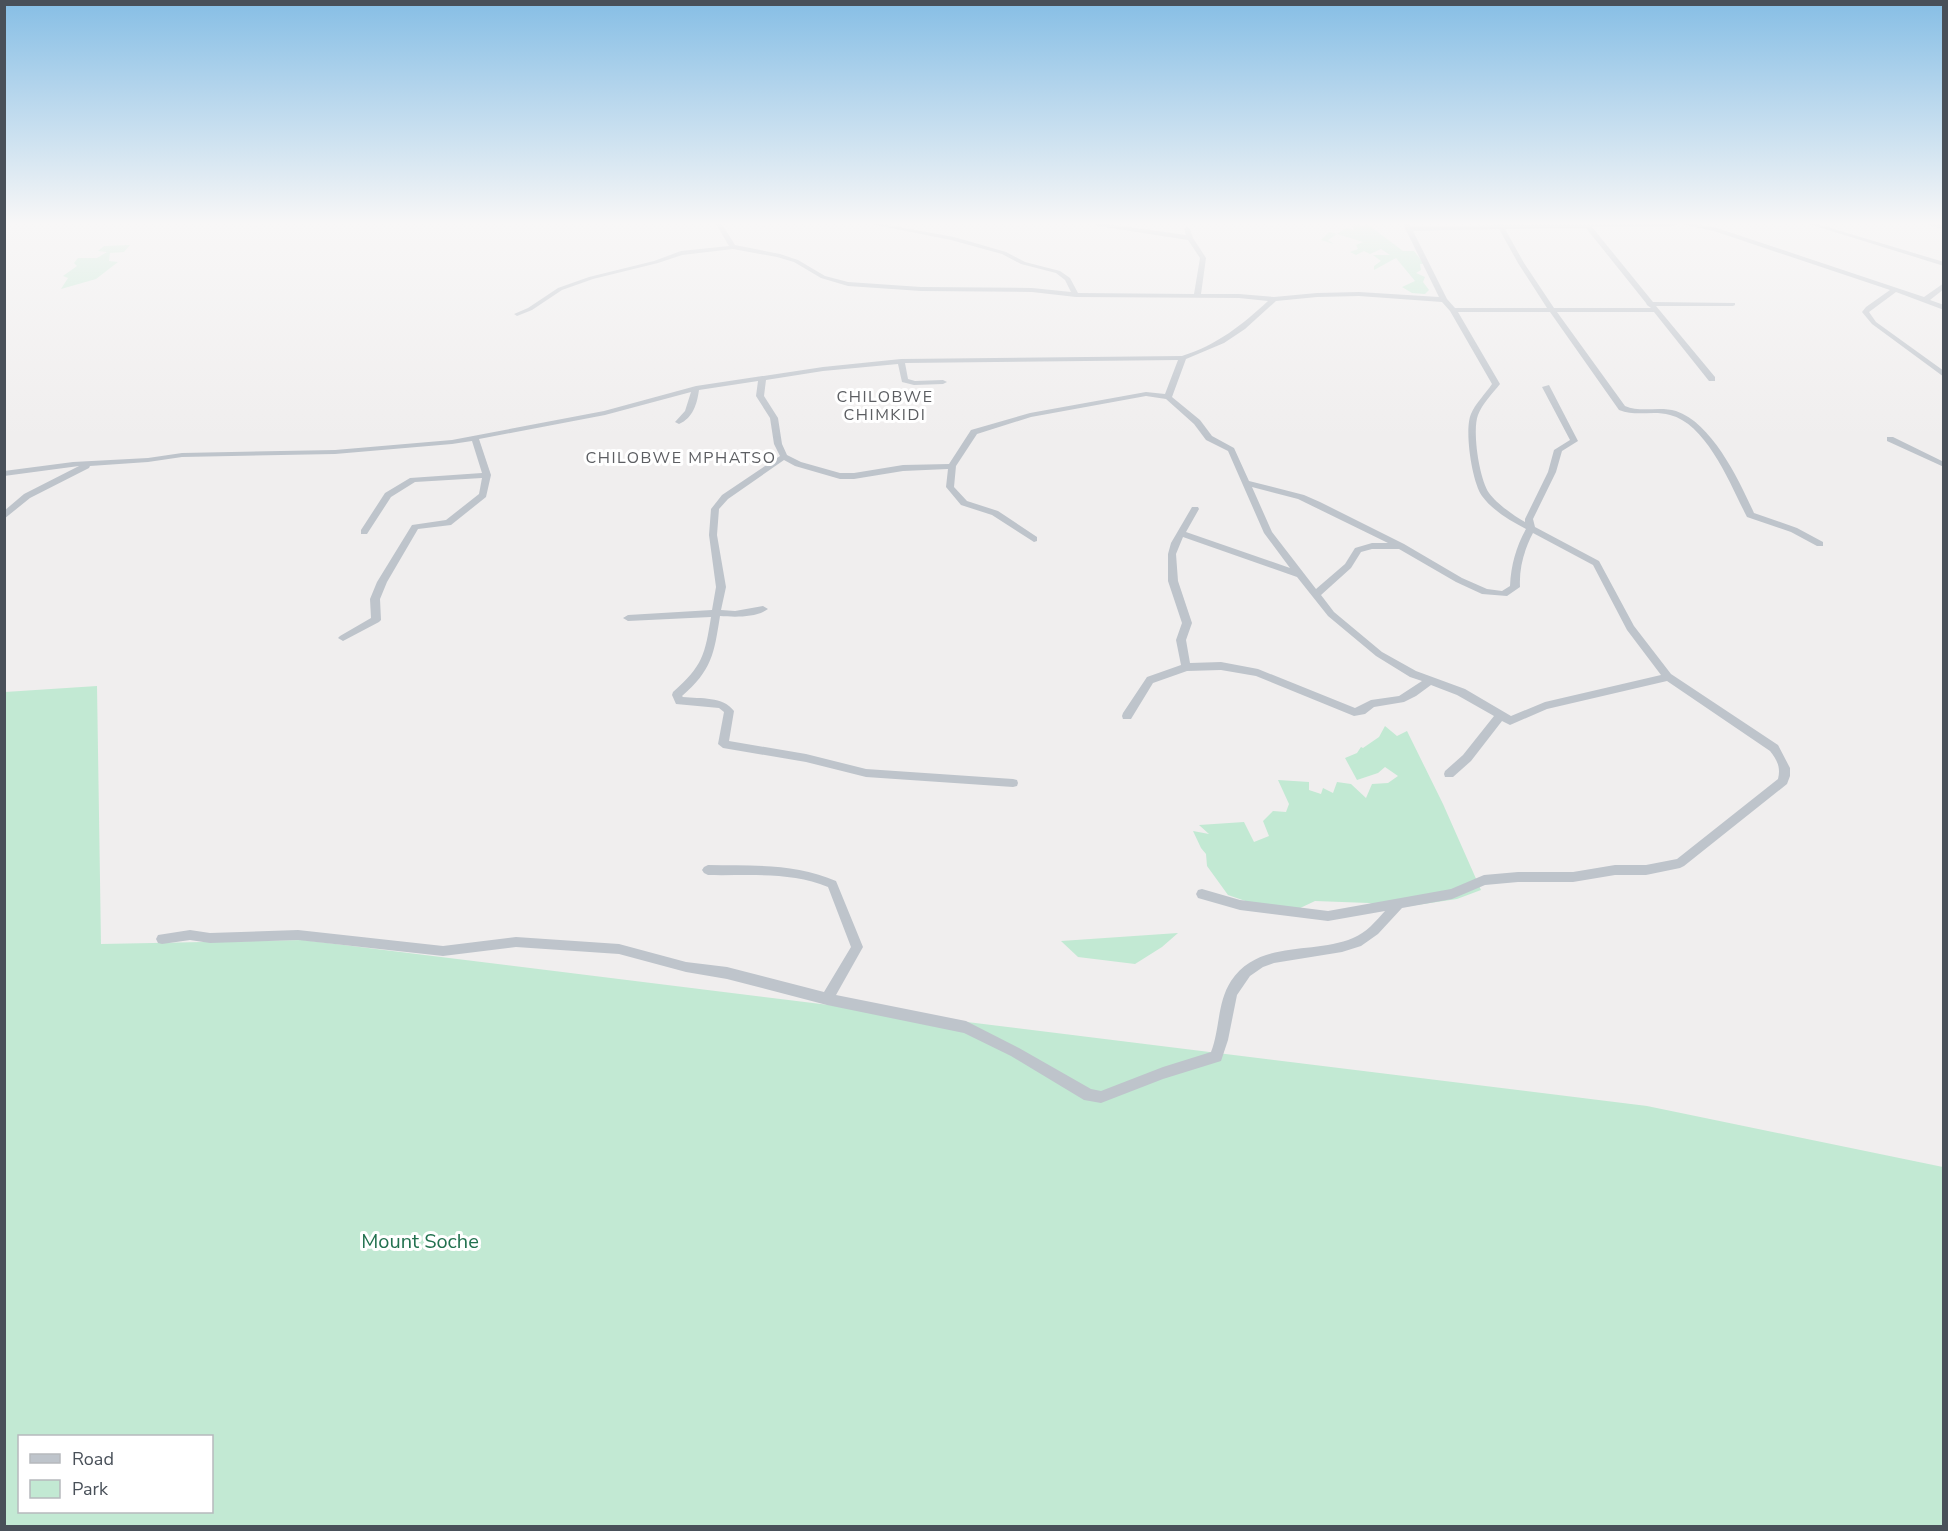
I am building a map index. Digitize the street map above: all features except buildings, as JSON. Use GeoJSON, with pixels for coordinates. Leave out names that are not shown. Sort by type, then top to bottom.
{"type":"FeatureCollection","features":[{"type":"Feature","properties":{"kind":"street"},"geometry":{"type":"LineString","coordinates":[[517,314],[530,309],[550,295]]}},
{"type":"Feature","properties":{"kind":"street"},"geometry":{"type":"LineString","coordinates":[[1130,295],[1274,299],[1315,295]]}},
{"type":"Feature","properties":{"kind":"street"},"geometry":{"type":"LineString","coordinates":[[1403,295],[1444,300]]}},
{"type":"Feature","properties":{"kind":"street"},"geometry":{"type":"LineString","coordinates":[[1202,894],[1240,905],[1328,916],[1452,894],[1484,880],[1518,877],[1573,877],[1615,870],[1646,870],[1680,863],[1783,781],[1786,771],[1784,762],[1774,748],[1668,677],[1630,628],[1596,563],[1531,529],[1495,505],[1485,494],[1471,441],[1474,415],[1496,384],[1453,310],[1442,295]]}},
{"type":"Feature","properties":{"kind":"street"},"geometry":{"type":"LineString","coordinates":[[1542,295],[1623,408],[1631,411],[1673,413],[1688,421],[1724,463],[1737,484],[1750,515],[1794,530],[1820,544]]}},
{"type":"Feature","properties":{"kind":"street"},"geometry":{"type":"LineString","coordinates":[[1643,295],[1712,379]]}},
{"type":"Feature","properties":{"kind":"street"},"geometry":{"type":"LineString","coordinates":[[1887,295],[1868,308],[1865,312],[1868,318],[1944,375]]}},
{"type":"Feature","properties":{"kind":"street"},"geometry":{"type":"LineString","coordinates":[[1911,295],[1944,308]]}},
{"type":"Feature","properties":{"kind":"street"},"geometry":{"type":"LineString","coordinates":[[1925,300],[1931,295]]}},
{"type":"Feature","properties":{"kind":"street"},"geometry":{"type":"LineString","coordinates":[[4,474],[195,454],[324,453],[385,449],[475,438],[605,413],[696,388],[823,369],[901,361],[1184,358],[1226,342],[1258,317],[1274,299]]}},
{"type":"Feature","properties":{"kind":"street"},"geometry":{"type":"LineString","coordinates":[[1453,310],[1552,310],[1733,304]]}},
{"type":"Feature","properties":{"kind":"street"},"geometry":{"type":"LineString","coordinates":[[1168,397],[1184,358]]}},
{"type":"Feature","properties":{"kind":"street"},"geometry":{"type":"LineString","coordinates":[[901,361],[905,381],[943,382]]}},
{"type":"Feature","properties":{"kind":"street"},"geometry":{"type":"LineString","coordinates":[[762,378],[760,396],[774,418],[778,444],[784,457],[798,464],[840,476],[873,474],[903,468],[952,466]]}},
{"type":"Feature","properties":{"kind":"street"},"geometry":{"type":"LineString","coordinates":[[1246,483],[1301,497],[1401,546],[1470,586],[1485,592],[1504,594],[1515,587],[1515,572],[1522,545],[1531,529],[1530,519],[1552,472],[1558,450],[1574,441],[1546,387]]}},
{"type":"Feature","properties":{"kind":"street"},"geometry":{"type":"LineString","coordinates":[[679,422],[689,415],[696,388]]}},
{"type":"Feature","properties":{"kind":"street"},"geometry":{"type":"LineString","coordinates":[[1034,539],[994,513],[964,503],[950,487],[952,466],[974,432],[1006,421],[1146,394],[1168,397],[1197,422],[1209,438],[1232,450],[1268,533],[1331,614],[1379,654],[1413,674],[1461,692],[1510,721],[1545,706],[1668,677]]}},
{"type":"Feature","properties":{"kind":"street"},"geometry":{"type":"LineString","coordinates":[[343,638],[376,620],[375,599],[382,582],[416,527],[448,523],[483,495],[487,475],[475,438]]}},
{"type":"Feature","properties":{"kind":"street"},"geometry":{"type":"LineString","coordinates":[[1890,439],[1944,465]]}},
{"type":"Feature","properties":{"kind":"street"},"geometry":{"type":"LineString","coordinates":[[784,457],[726,497],[715,510],[713,535],[721,587],[708,660],[698,678],[677,695],[680,701],[721,704],[729,711],[723,744],[806,758],[866,773],[1014,783]]}},
{"type":"Feature","properties":{"kind":"street"},"geometry":{"type":"LineString","coordinates":[[4,516],[27,496],[92,463]]}},
{"type":"Feature","properties":{"kind":"street"},"geometry":{"type":"LineString","coordinates":[[364,532],[388,495],[413,480],[487,475]]}},
{"type":"Feature","properties":{"kind":"street"},"geometry":{"type":"LineString","coordinates":[[1186,667],[1181,640],[1187,623],[1173,581],[1172,554],[1175,543],[1195,509]]}},
{"type":"Feature","properties":{"kind":"street"},"geometry":{"type":"LineString","coordinates":[[1181,533],[1301,575]]}},
{"type":"Feature","properties":{"kind":"street"},"geometry":{"type":"LineString","coordinates":[[1316,594],[1348,566],[1358,550],[1372,546],[1401,546]]}},
{"type":"Feature","properties":{"kind":"street"},"geometry":{"type":"LineString","coordinates":[[627,618],[735,614],[763,609]]}},
{"type":"Feature","properties":{"kind":"street"},"geometry":{"type":"LineString","coordinates":[[1126,716],[1150,680],[1186,667],[1240,668],[1282,682],[1354,712],[1361,711],[1365,706],[1375,702],[1406,697],[1430,680]]}},
{"type":"Feature","properties":{"kind":"street"},"geometry":{"type":"LineString","coordinates":[[1449,774],[1467,758],[1500,716]]}},
{"type":"Feature","properties":{"kind":"street"},"geometry":{"type":"LineString","coordinates":[[708,870],[793,873],[819,877],[832,884],[857,947],[827,999]]}},
{"type":"Feature","properties":{"kind":"street"},"geometry":{"type":"LineString","coordinates":[[162,939],[190,935],[210,938],[298,935],[443,951],[516,942],[607,948],[686,968],[727,973],[827,999],[966,1027],[1015,1052],[1089,1095],[1101,1097],[1163,1073],[1216,1057],[1226,1009],[1234,986],[1242,975],[1274,956],[1334,949],[1358,941],[1369,935],[1398,905]]}},
{"type":"Feature","properties":{"kind":"green space","name":"Mount Soche"},"geometry":{"type":"Polygon","coordinates":[[[97,686],[101,944],[303,940],[1647,1106],[1943,1167],[1943,1526],[5,1526],[5,692],[97,686]]]}},
{"type":"Feature","properties":{"kind":"green space"},"geometry":{"type":"Polygon","coordinates":[[[1385,726],[1397,736],[1407,731],[1443,804],[1481,890],[1457,899],[1390,909],[1369,903],[1315,901],[1296,910],[1257,905],[1228,895],[1207,866],[1206,854],[1193,831],[1209,834],[1199,825],[1244,822],[1254,842],[1269,836],[1263,821],[1273,811],[1286,812],[1289,804],[1278,780],[1309,782],[1309,790],[1321,794],[1323,788],[1333,793],[1337,782],[1351,784],[1366,798],[1372,784],[1388,783],[1398,776],[1385,767],[1378,773],[1357,780],[1345,758],[1357,753],[1361,747],[1363,748],[1379,737],[1385,726]]]}},
{"type":"Feature","properties":{"kind":"green space"},"geometry":{"type":"Polygon","coordinates":[[[1178,933],[1162,947],[1135,964],[1078,957],[1061,941],[1178,933]]]}},
{"type":"Feature","properties":{"kind":"district","name":"CHILOBWE CHIMKIDI"},"geometry":{"type":"Point","coordinates":[885,406]}},
{"type":"Feature","properties":{"kind":"district","name":"CHILOBWE MPHATSO"},"geometry":{"type":"Point","coordinates":[681,458]}}]}
